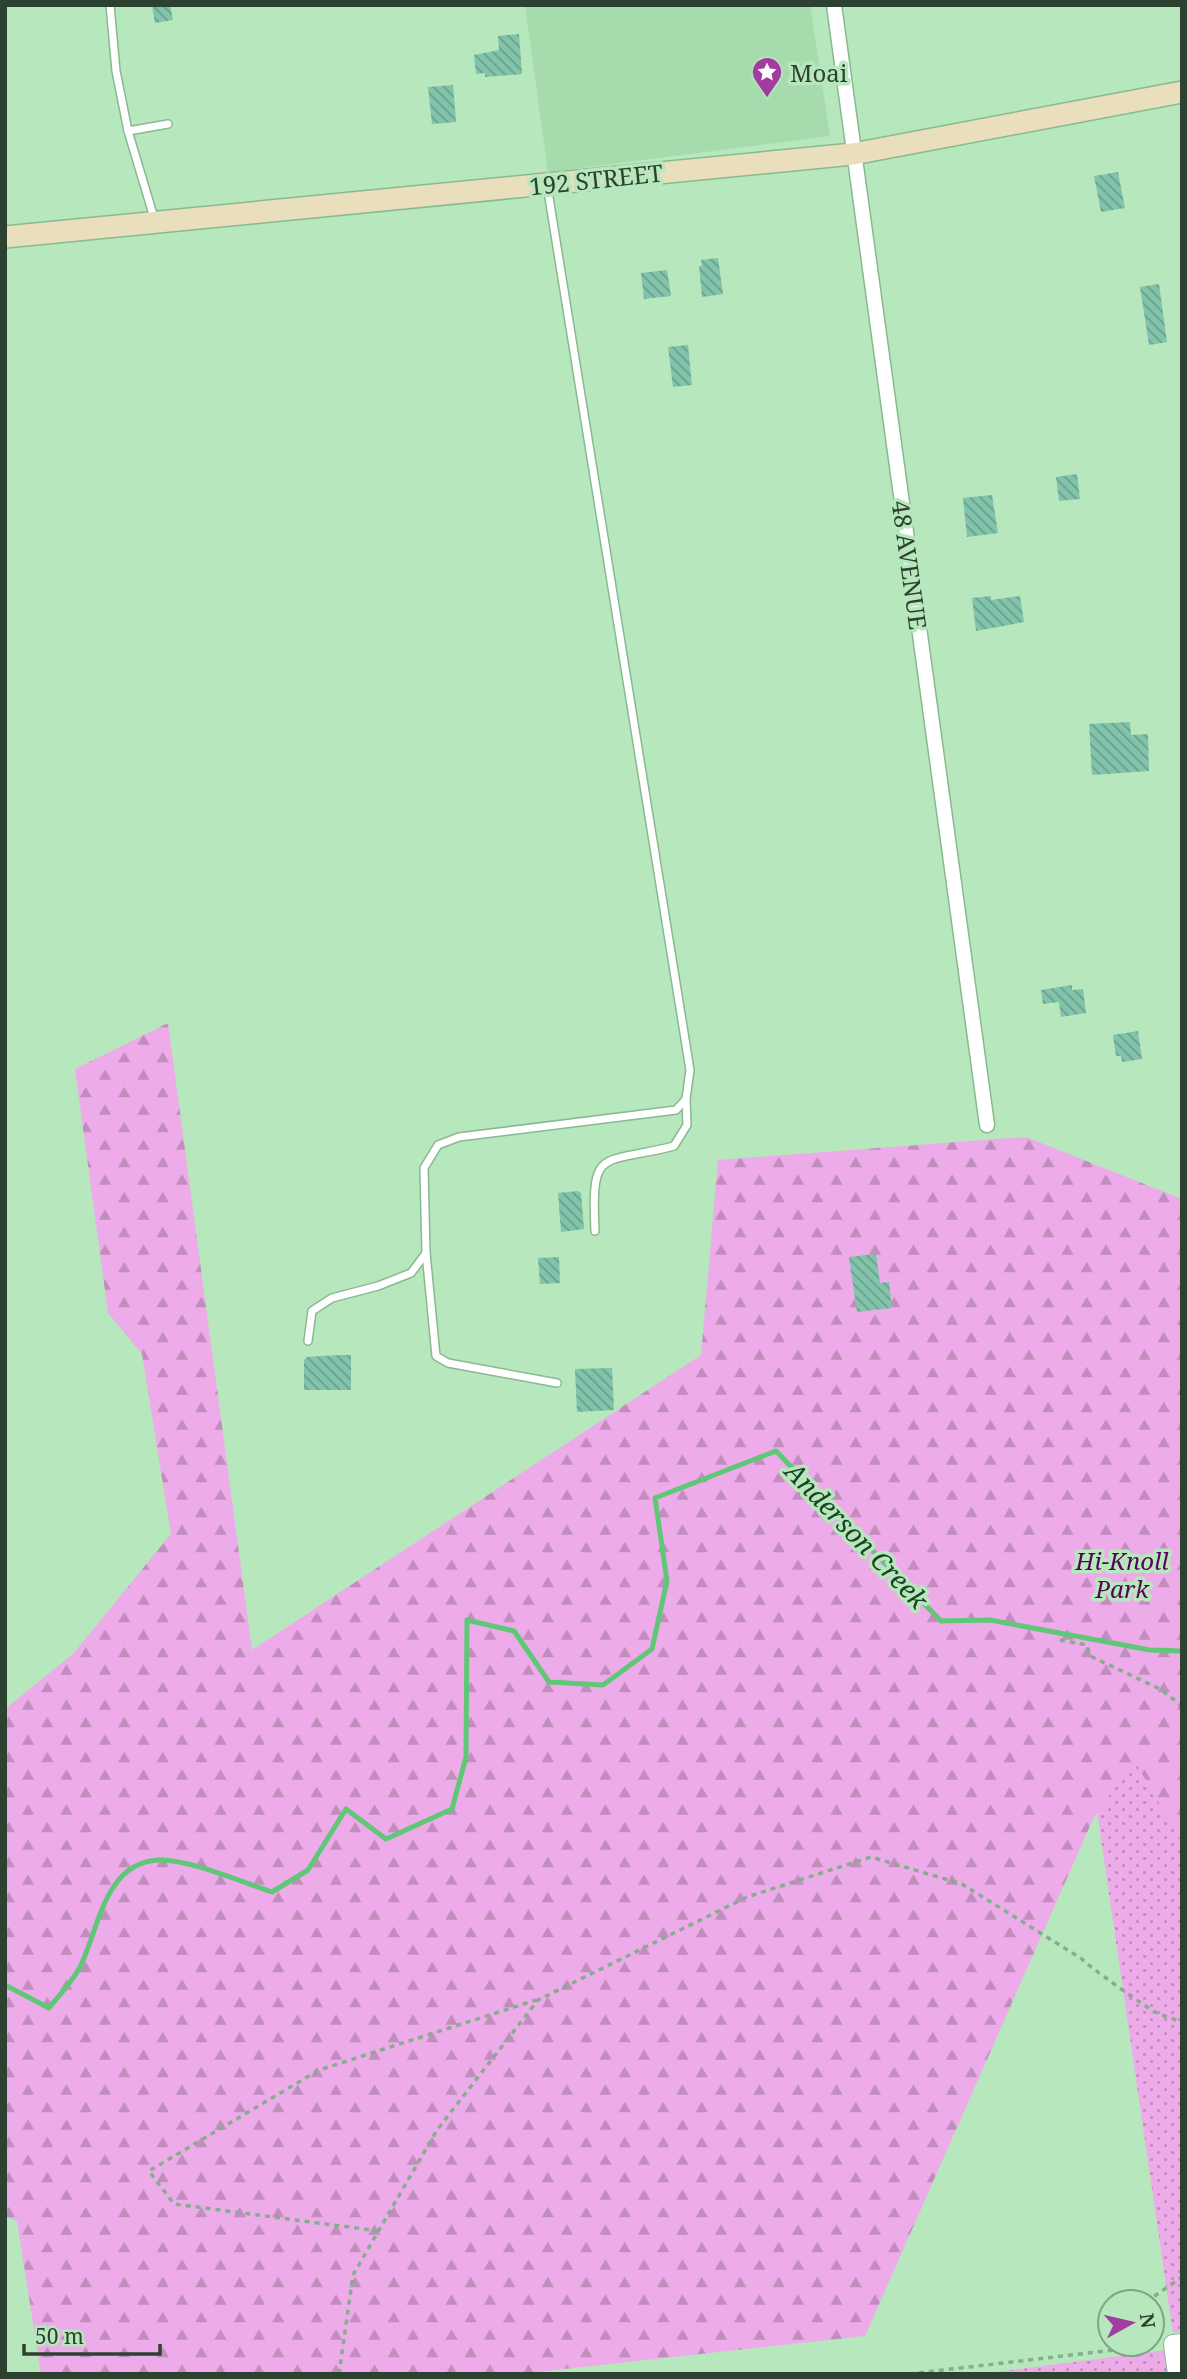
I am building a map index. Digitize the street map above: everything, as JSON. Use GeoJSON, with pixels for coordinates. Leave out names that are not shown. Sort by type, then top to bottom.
{"type":"FeatureCollection","features":[{"type":"Feature","properties":{"kind":"main road","name":"192 STREET"},"geometry":{"type":"LineString","coordinates":[[5,237],[853,154],[1182,92]]}},
{"type":"Feature","properties":{"kind":"street","name":"48 AVENUE"},"geometry":{"type":"LineString","coordinates":[[834,5],[986,1125]]}},
{"type":"Feature","properties":{"kind":"street"},"geometry":{"type":"LineString","coordinates":[[1177,2344],[1177,2374]]}},
{"type":"Feature","properties":{"kind":"lane"},"geometry":{"type":"LineString","coordinates":[[110,5],[116,71],[128,131],[155,222]]}},
{"type":"Feature","properties":{"kind":"lane"},"geometry":{"type":"LineString","coordinates":[[128,131],[168,124]]}},
{"type":"Feature","properties":{"kind":"lane"},"geometry":{"type":"LineString","coordinates":[[547,184],[690,1070],[687,1125],[674,1146],[612,1159],[599,1168],[593,1183],[595,1231]]}},
{"type":"Feature","properties":{"kind":"lane"},"geometry":{"type":"LineString","coordinates":[[557,1383],[448,1363],[436,1356],[426,1252],[424,1168],[438,1146],[459,1137],[676,1110],[687,1099]]}},
{"type":"Feature","properties":{"kind":"lane"},"geometry":{"type":"LineString","coordinates":[[308,1341],[312,1311],[332,1298],[378,1286],[411,1273],[426,1252]]}},
{"type":"Feature","properties":{"kind":"path"},"geometry":{"type":"LineString","coordinates":[[1060,1640],[1087,1645],[1090,1656],[1160,1689],[1182,1706]]}},
{"type":"Feature","properties":{"kind":"path"},"geometry":{"type":"LineString","coordinates":[[379,2231],[174,2204],[149,2171],[319,2070],[538,2000],[747,1897],[871,1857],[962,1884],[1082,1959],[1086,1965],[1154,2011],[1182,2022]]}},
{"type":"Feature","properties":{"kind":"path"},"geometry":{"type":"LineString","coordinates":[[339,2374],[353,2275],[438,2130],[538,2000]]}},
{"type":"Feature","properties":{"kind":"path"},"geometry":{"type":"LineString","coordinates":[[1166,2288],[1182,2277]]}},
{"type":"Feature","properties":{"kind":"path"},"geometry":{"type":"LineString","coordinates":[[909,2374],[1096,2350]]}},
{"type":"Feature","properties":{"kind":"shaded area"},"geometry":{"type":"Polygon","coordinates":[[[525,5],[810,5],[830,136],[548,172],[525,5]]]}},
{"type":"Feature","properties":{"kind":"green space"},"geometry":{"type":"Polygon","coordinates":[[[168,1023],[252,1650],[701,1355],[718,1160],[1026,1137],[1182,1199],[1182,1842],[1134,1760],[1093,1819],[865,2336],[519,2374],[41,2374],[17,2221],[5,2216],[5,1709],[73,1654],[171,1534],[142,1354],[108,1313],[75,1069],[168,1023]]]}},
{"type":"Feature","properties":{"kind":"green space","name":"Hi-Knoll Park"},"geometry":{"type":"Polygon","coordinates":[[[1182,1504],[1182,2331],[1173,2333],[1055,1523],[1182,1504]]]}},
{"type":"Feature","properties":{"kind":"green space"},"geometry":{"type":"Polygon","coordinates":[[[1166,2350],[1169,2374],[981,2374],[1104,2358],[1166,2358],[1166,2350]]]}},
{"type":"Feature","properties":{"kind":"building"},"geometry":{"type":"Polygon","coordinates":[[[152,5],[170,5],[173,20],[155,23],[152,5]]]}},
{"type":"Feature","properties":{"kind":"building"},"geometry":{"type":"Polygon","coordinates":[[[519,34],[522,74],[485,77],[485,73],[476,74],[474,55],[499,50],[498,36],[519,34]]]}},
{"type":"Feature","properties":{"kind":"building"},"geometry":{"type":"Polygon","coordinates":[[[453,85],[456,122],[432,124],[428,87],[453,85]]]}},
{"type":"Feature","properties":{"kind":"building"},"geometry":{"type":"Polygon","coordinates":[[[1118,172],[1125,208],[1101,212],[1094,176],[1118,172]]]}},
{"type":"Feature","properties":{"kind":"building"},"geometry":{"type":"Polygon","coordinates":[[[718,258],[723,294],[702,297],[699,266],[702,266],[701,260],[718,258]]]}},
{"type":"Feature","properties":{"kind":"building"},"geometry":{"type":"Polygon","coordinates":[[[667,270],[671,296],[644,299],[641,273],[667,270]]]}},
{"type":"Feature","properties":{"kind":"building"},"geometry":{"type":"Polygon","coordinates":[[[1159,284],[1167,342],[1149,345],[1140,287],[1159,284]]]}},
{"type":"Feature","properties":{"kind":"building"},"geometry":{"type":"Polygon","coordinates":[[[688,345],[692,385],[673,387],[668,347],[688,345]]]}},
{"type":"Feature","properties":{"kind":"building"},"geometry":{"type":"Polygon","coordinates":[[[1077,474],[1080,499],[1059,501],[1056,477],[1077,474]]]}},
{"type":"Feature","properties":{"kind":"building"},"geometry":{"type":"Polygon","coordinates":[[[992,495],[998,533],[967,537],[963,498],[992,495]]]}},
{"type":"Feature","properties":{"kind":"building"},"geometry":{"type":"Polygon","coordinates":[[[991,596],[991,600],[1020,596],[1024,622],[976,631],[972,598],[991,596]]]}},
{"type":"Feature","properties":{"kind":"building"},"geometry":{"type":"Polygon","coordinates":[[[1130,722],[1131,735],[1148,734],[1149,771],[1092,775],[1089,724],[1130,722]]]}},
{"type":"Feature","properties":{"kind":"building"},"geometry":{"type":"Polygon","coordinates":[[[1072,985],[1072,990],[1083,989],[1086,1013],[1061,1017],[1059,1002],[1043,1004],[1041,990],[1072,985]]]}},
{"type":"Feature","properties":{"kind":"building"},"geometry":{"type":"Polygon","coordinates":[[[1138,1031],[1142,1059],[1122,1062],[1121,1056],[1116,1056],[1113,1035],[1138,1031]]]}},
{"type":"Feature","properties":{"kind":"building"},"geometry":{"type":"Polygon","coordinates":[[[558,1193],[581,1193],[584,1229],[561,1232],[558,1193]]]}},
{"type":"Feature","properties":{"kind":"building"},"geometry":{"type":"Polygon","coordinates":[[[876,1254],[880,1283],[889,1282],[892,1308],[857,1312],[849,1257],[876,1254]]]}},
{"type":"Feature","properties":{"kind":"building"},"geometry":{"type":"Polygon","coordinates":[[[559,1257],[560,1283],[540,1284],[538,1258],[559,1257]]]}},
{"type":"Feature","properties":{"kind":"building"},"geometry":{"type":"Polygon","coordinates":[[[351,1355],[351,1390],[304,1390],[304,1360],[307,1357],[351,1355]]]}},
{"type":"Feature","properties":{"kind":"building"},"geometry":{"type":"Polygon","coordinates":[[[612,1368],[614,1410],[577,1412],[575,1369],[612,1368]]]}},
{"type":"Feature","properties":{"kind":"waterway","name":"Anderson Creek"},"geometry":{"type":"LineString","coordinates":[[5,1985],[49,2008],[78,1971],[106,1899],[126,1872],[140,1864],[158,1860],[185,1863],[272,1892],[308,1870],[346,1809],[386,1839],[452,1809],[466,1757],[467,1620],[514,1631],[549,1682],[603,1685],[652,1649],[667,1581],[655,1498],[776,1451],[941,1621],[990,1620],[1150,1650],[1182,1651]]}},
{"type":"Feature","properties":{"kind":"place","name":"Moai"},"geometry":{"type":"Point","coordinates":[767,99]}}]}
